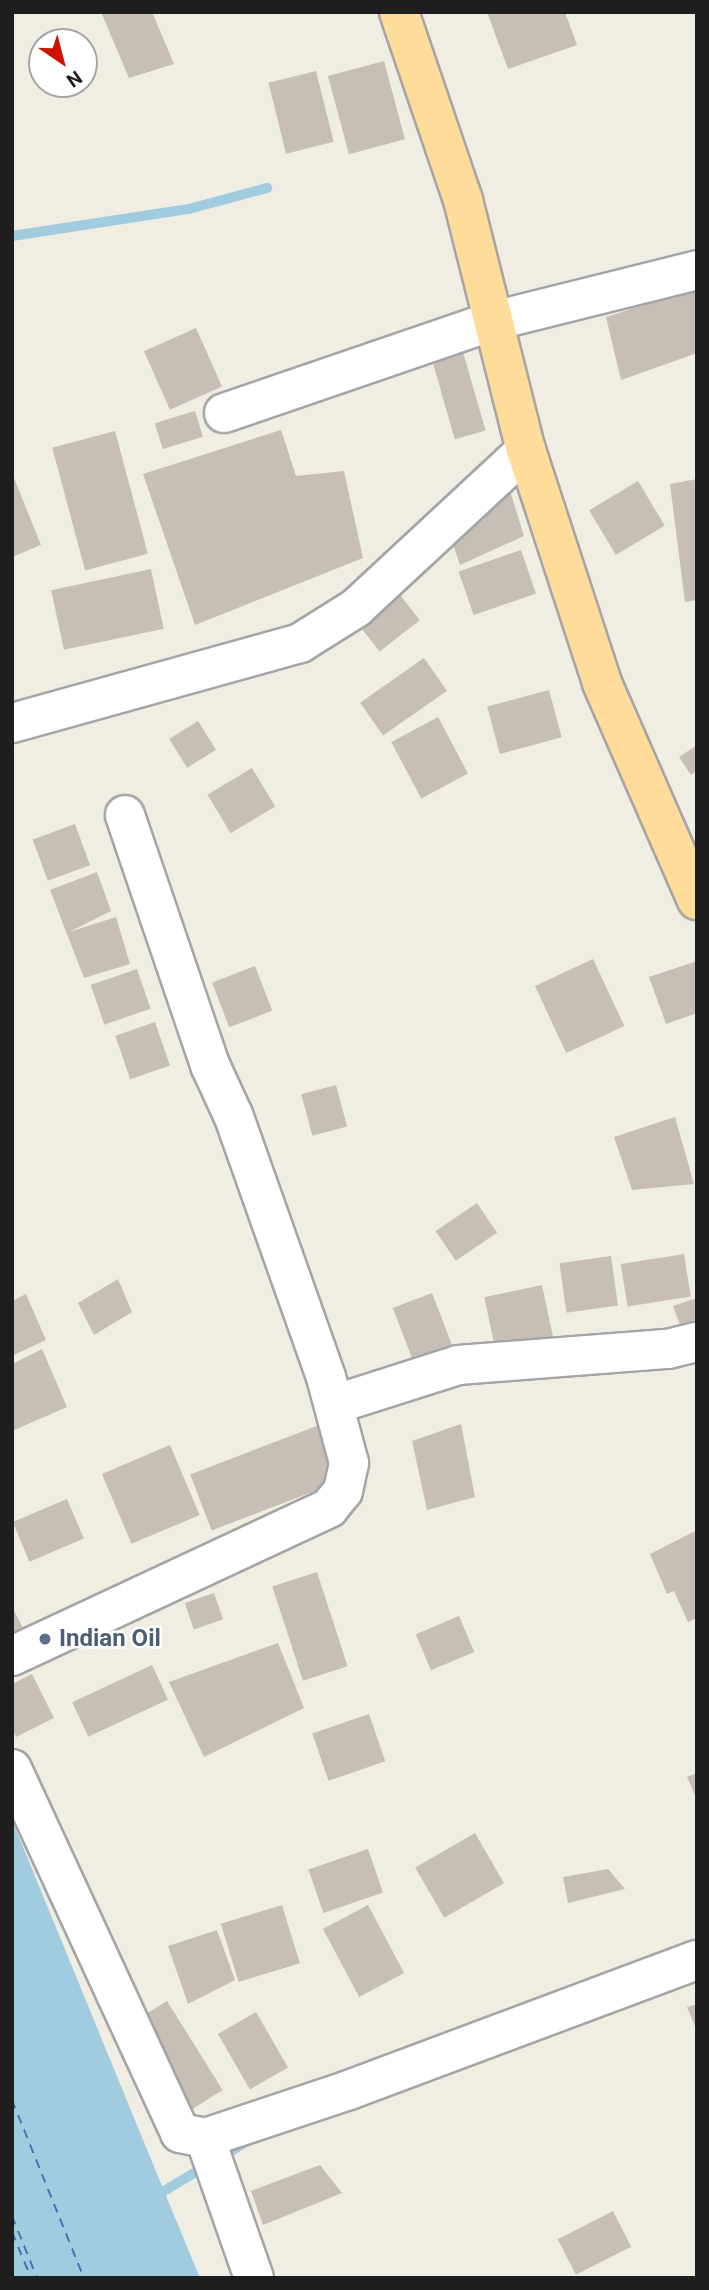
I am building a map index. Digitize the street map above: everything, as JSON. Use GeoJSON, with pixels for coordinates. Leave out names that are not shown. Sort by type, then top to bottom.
{"type":"FeatureCollection","features":[{"type":"Feature","properties":{"kind":"main road"},"geometry":{"type":"LineString","coordinates":[[400,12],[463,200],[526,450],[602,683],[696,896]]}},
{"type":"Feature","properties":{"kind":"street"},"geometry":{"type":"LineString","coordinates":[[224,413],[494,321],[697,270]]}},
{"type":"Feature","properties":{"kind":"street"},"geometry":{"type":"LineString","coordinates":[[12,723],[300,643],[356,608],[526,450]]}},
{"type":"Feature","properties":{"kind":"street"},"geometry":{"type":"LineString","coordinates":[[12,1656],[329,1508],[343,1491],[349,1463],[336,1404],[233,1115],[210,1065],[125,815]]}},
{"type":"Feature","properties":{"kind":"street"},"geometry":{"type":"LineString","coordinates":[[336,1404],[458,1366],[668,1349],[697,1342]]}},
{"type":"Feature","properties":{"kind":"street"},"geometry":{"type":"LineString","coordinates":[[12,1769],[180,2133],[206,2139],[349,2090],[697,1961]]}},
{"type":"Feature","properties":{"kind":"street"},"geometry":{"type":"LineString","coordinates":[[206,2139],[254,2278]]}},
{"type":"Feature","properties":{"kind":"water"},"geometry":{"type":"Polygon","coordinates":[[[12,1820],[164,2191],[200,2278],[12,2278],[12,1820]]]}},
{"type":"Feature","properties":{"kind":"building"},"geometry":{"type":"Polygon","coordinates":[[[101,12],[152,12],[174,64],[129,78],[101,12]]]}},
{"type":"Feature","properties":{"kind":"building"},"geometry":{"type":"Polygon","coordinates":[[[487,12],[565,12],[577,45],[508,69],[487,12]]]}},
{"type":"Feature","properties":{"kind":"building"},"geometry":{"type":"Polygon","coordinates":[[[384,61],[405,139],[349,154],[328,76],[384,61]]]}},
{"type":"Feature","properties":{"kind":"building"},"geometry":{"type":"Polygon","coordinates":[[[316,71],[334,142],[286,154],[268,83],[316,71]]]}},
{"type":"Feature","properties":{"kind":"building"},"geometry":{"type":"Polygon","coordinates":[[[697,288],[697,353],[621,380],[606,317],[697,288]]]}},
{"type":"Feature","properties":{"kind":"building"},"geometry":{"type":"Polygon","coordinates":[[[196,328],[222,386],[170,410],[144,351],[196,328]]]}},
{"type":"Feature","properties":{"kind":"building"},"geometry":{"type":"Polygon","coordinates":[[[461,345],[486,431],[455,439],[430,354],[461,345]]]}},
{"type":"Feature","properties":{"kind":"building"},"geometry":{"type":"Polygon","coordinates":[[[195,411],[203,437],[163,449],[155,423],[195,411]]]}},
{"type":"Feature","properties":{"kind":"building"},"geometry":{"type":"Polygon","coordinates":[[[281,430],[296,476],[344,471],[363,558],[195,625],[143,474],[281,430]]]}},
{"type":"Feature","properties":{"kind":"building"},"geometry":{"type":"Polygon","coordinates":[[[115,431],[148,554],[85,570],[52,448],[115,431]]]}},
{"type":"Feature","properties":{"kind":"building"},"geometry":{"type":"Polygon","coordinates":[[[12,473],[41,545],[12,557],[12,473]]]}},
{"type":"Feature","properties":{"kind":"building"},"geometry":{"type":"Polygon","coordinates":[[[697,479],[697,600],[685,602],[670,484],[697,479]]]}},
{"type":"Feature","properties":{"kind":"building"},"geometry":{"type":"Polygon","coordinates":[[[638,481],[665,526],[616,555],[589,510],[638,481]]]}},
{"type":"Feature","properties":{"kind":"building"},"geometry":{"type":"Polygon","coordinates":[[[510,491],[524,536],[460,565],[448,530],[510,491]]]}},
{"type":"Feature","properties":{"kind":"building"},"geometry":{"type":"Polygon","coordinates":[[[521,550],[536,593],[474,615],[459,571],[521,550]]]}},
{"type":"Feature","properties":{"kind":"building"},"geometry":{"type":"Polygon","coordinates":[[[151,569],[164,629],[64,650],[51,590],[151,569]]]}},
{"type":"Feature","properties":{"kind":"building"},"geometry":{"type":"Polygon","coordinates":[[[397,591],[420,620],[380,652],[357,622],[397,591]]]}},
{"type":"Feature","properties":{"kind":"building"},"geometry":{"type":"Polygon","coordinates":[[[424,658],[447,691],[383,736],[360,703],[424,658]]]}},
{"type":"Feature","properties":{"kind":"building"},"geometry":{"type":"Polygon","coordinates":[[[549,690],[562,737],[500,754],[487,707],[549,690]]]}},
{"type":"Feature","properties":{"kind":"building"},"geometry":{"type":"Polygon","coordinates":[[[438,717],[468,774],[421,798],[391,742],[438,717]]]}},
{"type":"Feature","properties":{"kind":"building"},"geometry":{"type":"Polygon","coordinates":[[[198,721],[216,750],[187,768],[169,739],[198,721]]]}},
{"type":"Feature","properties":{"kind":"building"},"geometry":{"type":"Polygon","coordinates":[[[697,745],[697,771],[691,775],[679,757],[697,745]]]}},
{"type":"Feature","properties":{"kind":"building"},"geometry":{"type":"Polygon","coordinates":[[[252,768],[275,807],[231,833],[207,795],[252,768]]]}},
{"type":"Feature","properties":{"kind":"building"},"geometry":{"type":"Polygon","coordinates":[[[75,824],[90,865],[48,881],[33,839],[75,824]]]}},
{"type":"Feature","properties":{"kind":"building"},"geometry":{"type":"Polygon","coordinates":[[[97,872],[111,911],[69,932],[116,917],[130,964],[84,978],[50,890],[97,872]]]}},
{"type":"Feature","properties":{"kind":"building"},"geometry":{"type":"Polygon","coordinates":[[[593,959],[624,1026],[566,1053],[535,986],[593,959]]]}},
{"type":"Feature","properties":{"kind":"building"},"geometry":{"type":"Polygon","coordinates":[[[697,961],[697,1013],[666,1024],[649,977],[697,961]]]}},
{"type":"Feature","properties":{"kind":"building"},"geometry":{"type":"Polygon","coordinates":[[[255,966],[272,1011],[229,1027],[212,982],[255,966]]]}},
{"type":"Feature","properties":{"kind":"building"},"geometry":{"type":"Polygon","coordinates":[[[137,969],[151,1009],[104,1025],[91,985],[137,969]]]}},
{"type":"Feature","properties":{"kind":"building"},"geometry":{"type":"Polygon","coordinates":[[[155,1022],[170,1065],[130,1079],[115,1036],[155,1022]]]}},
{"type":"Feature","properties":{"kind":"building"},"geometry":{"type":"Polygon","coordinates":[[[336,1085],[347,1127],[312,1136],[301,1094],[336,1085]]]}},
{"type":"Feature","properties":{"kind":"building"},"geometry":{"type":"Polygon","coordinates":[[[675,1117],[694,1184],[632,1190],[614,1137],[675,1117]]]}},
{"type":"Feature","properties":{"kind":"building"},"geometry":{"type":"Polygon","coordinates":[[[477,1203],[497,1233],[456,1261],[436,1231],[477,1203]]]}},
{"type":"Feature","properties":{"kind":"building"},"geometry":{"type":"Polygon","coordinates":[[[684,1254],[691,1296],[628,1306],[621,1264],[684,1254]]]}},
{"type":"Feature","properties":{"kind":"building"},"geometry":{"type":"Polygon","coordinates":[[[611,1256],[618,1306],[566,1313],[560,1263],[611,1256]]]}},
{"type":"Feature","properties":{"kind":"building"},"geometry":{"type":"Polygon","coordinates":[[[118,1279],[132,1312],[94,1335],[78,1303],[118,1279]]]}},
{"type":"Feature","properties":{"kind":"building"},"geometry":{"type":"Polygon","coordinates":[[[542,1285],[553,1338],[496,1350],[484,1297],[542,1285]]]}},
{"type":"Feature","properties":{"kind":"building"},"geometry":{"type":"Polygon","coordinates":[[[432,1293],[452,1344],[412,1359],[393,1308],[432,1293]]]}},
{"type":"Feature","properties":{"kind":"building"},"geometry":{"type":"Polygon","coordinates":[[[26,1294],[46,1340],[12,1356],[12,1301],[26,1294]]]}},
{"type":"Feature","properties":{"kind":"building"},"geometry":{"type":"Polygon","coordinates":[[[697,1298],[697,1334],[685,1338],[673,1306],[697,1298]]]}},
{"type":"Feature","properties":{"kind":"building"},"geometry":{"type":"Polygon","coordinates":[[[42,1349],[67,1407],[12,1431],[12,1364],[42,1349]]]}},
{"type":"Feature","properties":{"kind":"building"},"geometry":{"type":"Polygon","coordinates":[[[461,1424],[475,1497],[427,1510],[412,1441],[461,1424]]]}},
{"type":"Feature","properties":{"kind":"building"},"geometry":{"type":"Polygon","coordinates":[[[319,1425],[341,1481],[212,1530],[190,1474],[319,1425]]]}},
{"type":"Feature","properties":{"kind":"building"},"geometry":{"type":"Polygon","coordinates":[[[170,1445],[200,1515],[132,1544],[102,1474],[170,1445]]]}},
{"type":"Feature","properties":{"kind":"building"},"geometry":{"type":"Polygon","coordinates":[[[67,1499],[84,1539],[29,1562],[13,1522],[67,1499]]]}},
{"type":"Feature","properties":{"kind":"building"},"geometry":{"type":"Polygon","coordinates":[[[697,1530],[697,1618],[688,1622],[674,1591],[667,1594],[650,1554],[697,1530]]]}},
{"type":"Feature","properties":{"kind":"building"},"geometry":{"type":"Polygon","coordinates":[[[317,1572],[348,1666],[303,1681],[272,1587],[317,1572]]]}},
{"type":"Feature","properties":{"kind":"building"},"geometry":{"type":"Polygon","coordinates":[[[214,1593],[223,1619],[194,1630],[185,1603],[214,1593]]]}},
{"type":"Feature","properties":{"kind":"building"},"geometry":{"type":"Polygon","coordinates":[[[12,1607],[23,1628],[12,1635],[12,1607]]]}},
{"type":"Feature","properties":{"kind":"building"},"geometry":{"type":"Polygon","coordinates":[[[459,1616],[474,1652],[431,1670],[416,1634],[459,1616]]]}},
{"type":"Feature","properties":{"kind":"building"},"geometry":{"type":"Polygon","coordinates":[[[278,1643],[304,1708],[204,1757],[169,1682],[278,1643]]]}},
{"type":"Feature","properties":{"kind":"building"},"geometry":{"type":"Polygon","coordinates":[[[152,1665],[168,1699],[88,1737],[72,1702],[152,1665]]]}},
{"type":"Feature","properties":{"kind":"building"},"geometry":{"type":"Polygon","coordinates":[[[32,1674],[54,1718],[16,1737],[12,1728],[12,1684],[32,1674]]]}},
{"type":"Feature","properties":{"kind":"building"},"geometry":{"type":"Polygon","coordinates":[[[369,1714],[385,1761],[329,1781],[312,1734],[369,1714]]]}},
{"type":"Feature","properties":{"kind":"building"},"geometry":{"type":"Polygon","coordinates":[[[697,1773],[697,1800],[687,1777],[697,1773]]]}},
{"type":"Feature","properties":{"kind":"building"},"geometry":{"type":"Polygon","coordinates":[[[475,1833],[504,1883],[444,1918],[415,1868],[475,1833]]]}},
{"type":"Feature","properties":{"kind":"building"},"geometry":{"type":"Polygon","coordinates":[[[368,1849],[383,1892],[323,1913],[308,1870],[368,1849]]]}},
{"type":"Feature","properties":{"kind":"building"},"geometry":{"type":"Polygon","coordinates":[[[608,1869],[625,1889],[568,1903],[563,1877],[608,1869]]]}},
{"type":"Feature","properties":{"kind":"building"},"geometry":{"type":"Polygon","coordinates":[[[282,1905],[300,1963],[239,1982],[221,1924],[282,1905]]]}},
{"type":"Feature","properties":{"kind":"building"},"geometry":{"type":"Polygon","coordinates":[[[368,1905],[404,1973],[359,1997],[323,1929],[368,1905]]]}},
{"type":"Feature","properties":{"kind":"building"},"geometry":{"type":"Polygon","coordinates":[[[217,1930],[235,1980],[188,2004],[168,1946],[217,1930]]]}},
{"type":"Feature","properties":{"kind":"building"},"geometry":{"type":"Polygon","coordinates":[[[167,2001],[223,2090],[191,2110],[136,2021],[167,2001]]]}},
{"type":"Feature","properties":{"kind":"building"},"geometry":{"type":"Polygon","coordinates":[[[697,2004],[697,2031],[687,2007],[697,2004]]]}},
{"type":"Feature","properties":{"kind":"building"},"geometry":{"type":"Polygon","coordinates":[[[256,2012],[288,2067],[250,2089],[218,2034],[256,2012]]]}},
{"type":"Feature","properties":{"kind":"building"},"geometry":{"type":"Polygon","coordinates":[[[320,2165],[342,2193],[263,2225],[251,2191],[320,2165]]]}},
{"type":"Feature","properties":{"kind":"building"},"geometry":{"type":"Polygon","coordinates":[[[613,2211],[631,2247],[576,2275],[558,2239],[613,2211]]]}},
{"type":"Feature","properties":{"kind":"waterway"},"geometry":{"type":"LineString","coordinates":[[12,236],[189,209],[267,188]]}},
{"type":"Feature","properties":{"kind":"waterway"},"geometry":{"type":"LineString","coordinates":[[164,2191],[246,2142]]}},
{"type":"Feature","properties":{"kind":"ferry route"},"geometry":{"type":"LineString","coordinates":[[12,2100],[84,2278]]}},
{"type":"Feature","properties":{"kind":"ferry route"},"geometry":{"type":"LineString","coordinates":[[12,2216],[37,2278]]}},
{"type":"Feature","properties":{"kind":"ferry route"},"geometry":{"type":"LineString","coordinates":[[12,2232],[31,2278]]}},
{"type":"Feature","properties":{"kind":"place","name":"Indian Oil"},"geometry":{"type":"Point","coordinates":[45,1639]}}]}
